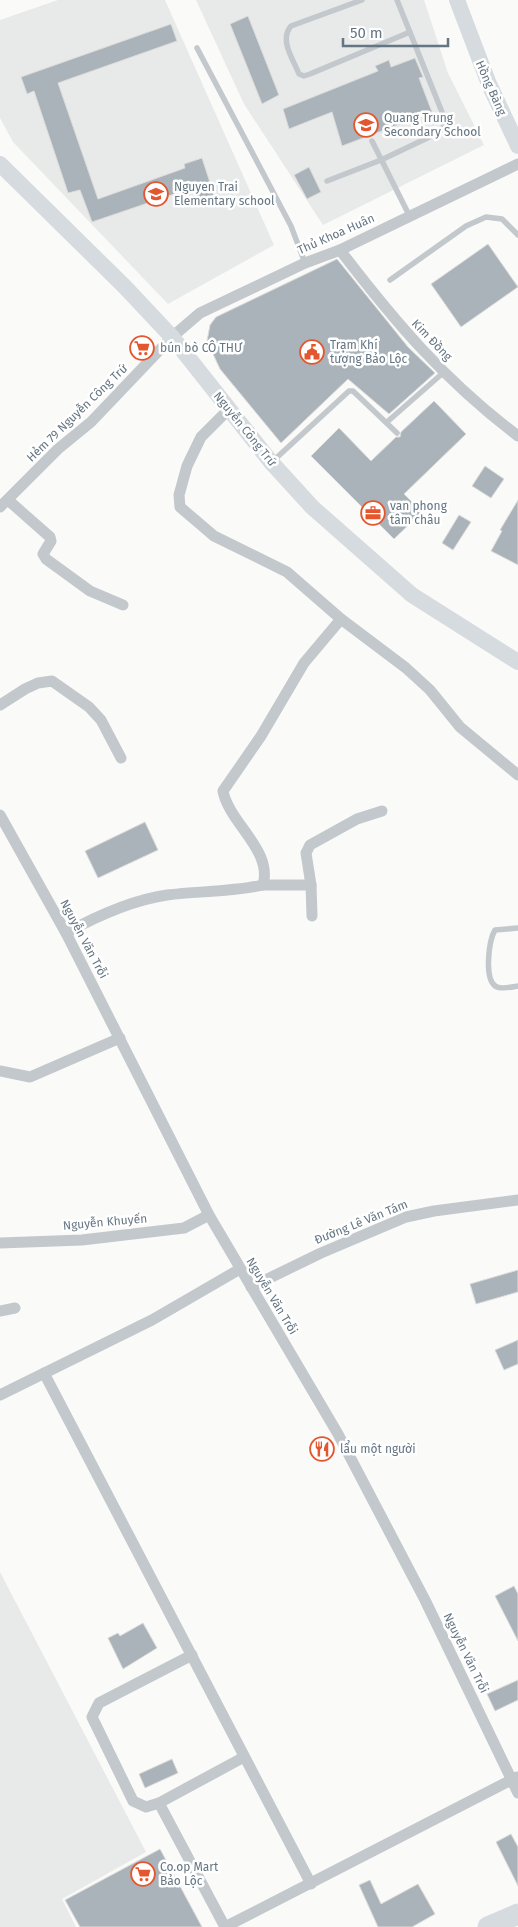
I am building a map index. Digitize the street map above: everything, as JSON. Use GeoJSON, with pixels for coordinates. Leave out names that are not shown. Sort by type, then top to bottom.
{"type":"FeatureCollection","features":[{"type":"Feature","properties":{"kind":"highway"},"geometry":{"type":"LineString","coordinates":[[488,1927],[518,1914]]}},
{"type":"Feature","properties":{"kind":"street","name":"Hồng Bàng"},"geometry":{"type":"LineString","coordinates":[[457,0],[489,84],[518,146]]}},
{"type":"Feature","properties":{"kind":"street","name":"Thủ Khoa Huân"},"geometry":{"type":"LineString","coordinates":[[172,337],[200,313],[305,262],[340,250],[518,164]]}},
{"type":"Feature","properties":{"kind":"street","name":"Nguyễn Công Trứ"},"geometry":{"type":"LineString","coordinates":[[1,169],[125,287],[172,337],[271,462],[312,507],[412,595],[518,662]]}},
{"type":"Feature","properties":{"kind":"street","name":"Kim Đồng"},"geometry":{"type":"LineString","coordinates":[[340,250],[390,315],[444,372],[478,406],[518,436]]}},
{"type":"Feature","properties":{"kind":"street","name":"Hẻm 79 Nguyễn Công Trứ"},"geometry":{"type":"LineString","coordinates":[[4,503],[58,450],[91,422],[172,337]]}},
{"type":"Feature","properties":{"kind":"street"},"geometry":{"type":"LineString","coordinates":[[230,409],[201,437],[186,466],[179,495],[180,507],[214,536],[287,572],[341,619],[406,668],[430,690],[460,727],[518,775]]}},
{"type":"Feature","properties":{"kind":"street"},"geometry":{"type":"LineString","coordinates":[[4,503],[50,537],[51,541],[43,554],[52,565],[90,591],[123,605]]}},
{"type":"Feature","properties":{"kind":"street"},"geometry":{"type":"LineString","coordinates":[[263,885],[265,871],[259,855],[230,807],[223,790],[261,736],[304,663],[341,619]]}},
{"type":"Feature","properties":{"kind":"street"},"geometry":{"type":"LineString","coordinates":[[0,705],[25,688],[38,683],[52,681],[89,707],[102,720],[121,758]]}},
{"type":"Feature","properties":{"kind":"street"},"geometry":{"type":"LineString","coordinates":[[312,916],[311,886],[306,853],[310,845],[358,819],[382,812]]}},
{"type":"Feature","properties":{"kind":"street","name":"Nguyễn Văn Trỗi"},"geometry":{"type":"LineString","coordinates":[[0,815],[66,933],[209,1215],[338,1434],[425,1600],[515,1779],[518,1793]]}},
{"type":"Feature","properties":{"kind":"street"},"geometry":{"type":"LineString","coordinates":[[66,933],[108,913],[164,895],[250,888],[263,885],[311,886]]}},
{"type":"Feature","properties":{"kind":"street"},"geometry":{"type":"LineString","coordinates":[[0,1071],[30,1077],[120,1038]]}},
{"type":"Feature","properties":{"kind":"street","name":"Đường Lê Văn Tám"},"geometry":{"type":"LineString","coordinates":[[251,1287],[321,1253],[406,1217],[434,1210],[518,1200]]}},
{"type":"Feature","properties":{"kind":"street","name":"Nguyễn Khuyến"},"geometry":{"type":"LineString","coordinates":[[0,1243],[82,1240],[184,1228],[209,1215]]}},
{"type":"Feature","properties":{"kind":"street"},"geometry":{"type":"LineString","coordinates":[[0,1394],[152,1320],[240,1270]]}},
{"type":"Feature","properties":{"kind":"street"},"geometry":{"type":"LineString","coordinates":[[0,1311],[15,1308]]}},
{"type":"Feature","properties":{"kind":"street"},"geometry":{"type":"LineString","coordinates":[[44,1373],[311,1884]]}},
{"type":"Feature","properties":{"kind":"street"},"geometry":{"type":"LineString","coordinates":[[192,1655],[99,1703],[92,1717],[133,1801],[146,1807],[159,1803],[244,1757]]}},
{"type":"Feature","properties":{"kind":"street"},"geometry":{"type":"LineString","coordinates":[[159,1803],[225,1927],[515,1779]]}},
{"type":"Feature","properties":{"kind":"lane"},"geometry":{"type":"LineString","coordinates":[[362,0],[291,26],[285,33],[285,41],[299,74],[304,76],[310,74],[410,32]]}},
{"type":"Feature","properties":{"kind":"lane"},"geometry":{"type":"LineString","coordinates":[[326,181],[381,160],[440,132],[446,122],[397,0]]}},
{"type":"Feature","properties":{"kind":"lane"},"geometry":{"type":"LineString","coordinates":[[197,48],[291,226],[305,262]]}},
{"type":"Feature","properties":{"kind":"lane"},"geometry":{"type":"LineString","coordinates":[[372,141],[409,215]]}},
{"type":"Feature","properties":{"kind":"lane"},"geometry":{"type":"LineString","coordinates":[[390,280],[466,226],[486,218],[502,219],[518,235]]}},
{"type":"Feature","properties":{"kind":"lane"},"geometry":{"type":"LineString","coordinates":[[388,422],[444,372]]}},
{"type":"Feature","properties":{"kind":"lane"},"geometry":{"type":"LineString","coordinates":[[271,462],[349,390],[353,391],[388,422],[397,433]]}},
{"type":"Feature","properties":{"kind":"lane"},"geometry":{"type":"LineString","coordinates":[[518,928],[495,930],[491,936],[488,958],[491,979],[495,986],[500,988],[518,986]]}},
{"type":"Feature","properties":{"kind":"shaded area","name":"Nguyen Trai Elementary school"},"geometry":{"type":"Polygon","coordinates":[[[58,0],[165,0],[274,245],[168,304],[13,142],[0,118],[0,20],[58,0]]]}},
{"type":"Feature","properties":{"kind":"shaded area","name":"Quang Trung Secondary School"},"geometry":{"type":"Polygon","coordinates":[[[196,0],[424,0],[448,73],[484,145],[323,225],[244,104],[196,0]]]}},
{"type":"Feature","properties":{"kind":"shaded area"},"geometry":{"type":"Polygon","coordinates":[[[0,1572],[146,1852],[62,1899],[76,1927],[0,1927],[0,1572]]]}},
{"type":"Feature","properties":{"kind":"building"},"geometry":{"type":"Polygon","coordinates":[[[248,16],[279,95],[262,104],[230,24],[248,16]]]}},
{"type":"Feature","properties":{"kind":"building"},"geometry":{"type":"Polygon","coordinates":[[[171,24],[177,41],[58,83],[98,199],[185,168],[184,164],[202,158],[214,195],[197,201],[192,188],[92,222],[80,190],[68,193],[34,91],[27,94],[21,77],[171,24]]]}},
{"type":"Feature","properties":{"kind":"building"},"geometry":{"type":"Polygon","coordinates":[[[415,58],[423,77],[419,78],[432,112],[342,146],[332,112],[289,129],[283,109],[378,71],[375,66],[389,60],[391,67],[415,58]]]}},
{"type":"Feature","properties":{"kind":"building"},"geometry":{"type":"Polygon","coordinates":[[[309,167],[321,192],[307,199],[294,175],[309,167]]]}},
{"type":"Feature","properties":{"kind":"building"},"geometry":{"type":"Polygon","coordinates":[[[488,244],[518,287],[461,327],[431,284],[488,244]]]}},
{"type":"Feature","properties":{"kind":"building","name":"Trạm Khí tượng Bảo Lộc"},"geometry":{"type":"Polygon","coordinates":[[[337,259],[408,347],[435,373],[389,414],[348,379],[281,443],[220,369],[207,341],[210,325],[216,317],[337,259]]]}},
{"type":"Feature","properties":{"kind":"building"},"geometry":{"type":"Polygon","coordinates":[[[434,401],[466,434],[404,494],[422,512],[394,539],[311,456],[339,428],[371,461],[396,437],[400,437],[401,432],[434,401]]]}},
{"type":"Feature","properties":{"kind":"building"},"geometry":{"type":"Polygon","coordinates":[[[485,466],[504,479],[491,498],[472,486],[485,466]]]}},
{"type":"Feature","properties":{"kind":"building"},"geometry":{"type":"Polygon","coordinates":[[[518,500],[518,565],[491,551],[502,531],[500,530],[518,500]]]}},
{"type":"Feature","properties":{"kind":"building"},"geometry":{"type":"Polygon","coordinates":[[[459,515],[471,522],[453,550],[442,543],[459,515]]]}},
{"type":"Feature","properties":{"kind":"building"},"geometry":{"type":"Polygon","coordinates":[[[145,822],[158,850],[98,878],[85,851],[145,822]]]}},
{"type":"Feature","properties":{"kind":"building"},"geometry":{"type":"Polygon","coordinates":[[[518,1270],[518,1292],[476,1304],[470,1284],[518,1270]]]}},
{"type":"Feature","properties":{"kind":"building"},"geometry":{"type":"Polygon","coordinates":[[[518,1340],[518,1364],[504,1370],[495,1350],[518,1340]]]}},
{"type":"Feature","properties":{"kind":"building"},"geometry":{"type":"Polygon","coordinates":[[[514,1586],[518,1594],[518,1641],[495,1596],[514,1586]]]}},
{"type":"Feature","properties":{"kind":"building"},"geometry":{"type":"Polygon","coordinates":[[[143,1623],[157,1648],[123,1669],[108,1638],[118,1633],[120,1636],[143,1623]]]}},
{"type":"Feature","properties":{"kind":"building"},"geometry":{"type":"Polygon","coordinates":[[[518,1680],[518,1700],[495,1711],[487,1694],[518,1680]]]}},
{"type":"Feature","properties":{"kind":"building"},"geometry":{"type":"Polygon","coordinates":[[[172,1759],[178,1773],[145,1788],[139,1774],[172,1759]]]}},
{"type":"Feature","properties":{"kind":"building"},"geometry":{"type":"Polygon","coordinates":[[[511,1834],[518,1847],[518,1886],[496,1842],[511,1834]]]}},
{"type":"Feature","properties":{"kind":"building","name":"Co.op Mart Bảo Lộc"},"geometry":{"type":"Polygon","coordinates":[[[160,1849],[202,1927],[80,1927],[65,1900],[160,1849]]]}},
{"type":"Feature","properties":{"kind":"building"},"geometry":{"type":"Polygon","coordinates":[[[370,1880],[381,1904],[418,1884],[435,1914],[412,1927],[378,1927],[359,1885],[370,1880]]]}},
{"type":"Feature","properties":{"kind":"place","name":"Quang Trung Secondary School"},"geometry":{"type":"Point","coordinates":[366,125]}},
{"type":"Feature","properties":{"kind":"place","name":"Nguyen Trai Elementary school"},"geometry":{"type":"Point","coordinates":[156,194]}},
{"type":"Feature","properties":{"kind":"place","name":"bún bò CÔ THƯ"},"geometry":{"type":"Point","coordinates":[142,348]}},
{"type":"Feature","properties":{"kind":"place","name":"Trạm Khí tượng Bảo Lộc"},"geometry":{"type":"Point","coordinates":[312,352]}},
{"type":"Feature","properties":{"kind":"place","name":"van phong tâm châu"},"geometry":{"type":"Point","coordinates":[373,513]}},
{"type":"Feature","properties":{"kind":"place","name":"lẩu một người"},"geometry":{"type":"Point","coordinates":[322,1449]}},
{"type":"Feature","properties":{"kind":"place","name":"Co.op Mart Bảo Lộc"},"geometry":{"type":"Point","coordinates":[143,1874]}}]}
